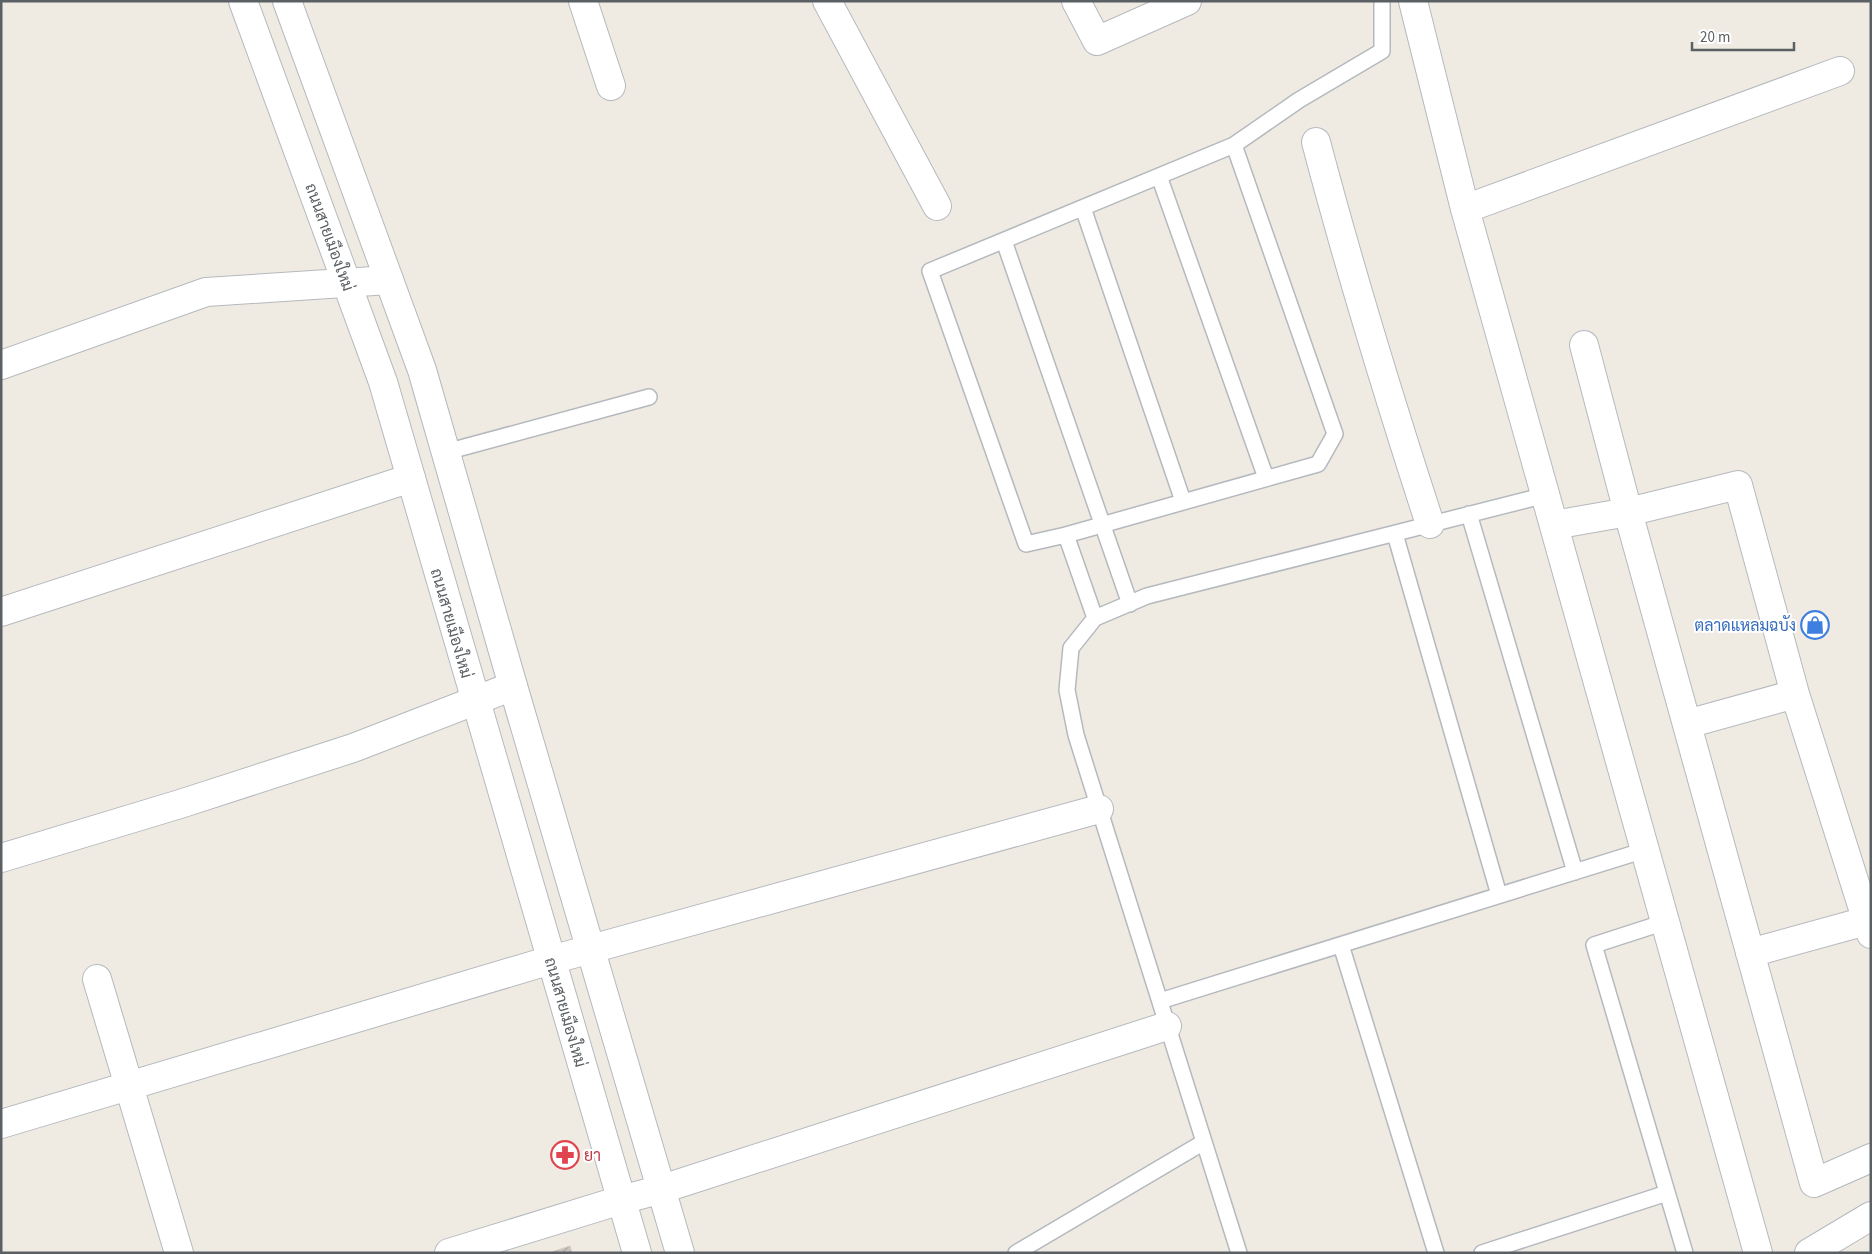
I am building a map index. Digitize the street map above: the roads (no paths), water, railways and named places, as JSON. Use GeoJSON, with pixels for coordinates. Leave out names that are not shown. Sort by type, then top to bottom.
{"type":"FeatureCollection","features":[{"type":"Feature","properties":{"kind":"street","name":"ถนนสายเมืองใหม่"},"geometry":{"type":"LineString","coordinates":[[243,1],[383,382],[637,1253]]}},
{"type":"Feature","properties":{"kind":"street"},"geometry":{"type":"LineString","coordinates":[[287,1],[422,370],[680,1253]]}},
{"type":"Feature","properties":{"kind":"street"},"geometry":{"type":"LineString","coordinates":[[583,1],[611,86]]}},
{"type":"Feature","properties":{"kind":"street"},"geometry":{"type":"LineString","coordinates":[[827,1],[937,206]]}},
{"type":"Feature","properties":{"kind":"street"},"geometry":{"type":"LineString","coordinates":[[1076,1],[1097,40],[1187,1]]}},
{"type":"Feature","properties":{"kind":"street"},"geometry":{"type":"LineString","coordinates":[[1413,1],[1465,209],[1758,1253]]}},
{"type":"Feature","properties":{"kind":"street"},"geometry":{"type":"LineString","coordinates":[[1465,209],[1840,71]]}},
{"type":"Feature","properties":{"kind":"street"},"geometry":{"type":"LineString","coordinates":[[1316,142],[1344,248],[1380,370],[1430,524]]}},
{"type":"Feature","properties":{"kind":"street"},"geometry":{"type":"LineString","coordinates":[[1,365],[206,292],[389,280]]}},
{"type":"Feature","properties":{"kind":"street"},"geometry":{"type":"LineString","coordinates":[[1584,345],[1628,512],[1814,1183],[1871,1158]]}},
{"type":"Feature","properties":{"kind":"street"},"geometry":{"type":"LineString","coordinates":[[1,612],[411,478]]}},
{"type":"Feature","properties":{"kind":"street"},"geometry":{"type":"LineString","coordinates":[[1554,525],[1628,512],[1738,485],[1795,694],[1868,928],[1750,953]]}},
{"type":"Feature","properties":{"kind":"street"},"geometry":{"type":"LineString","coordinates":[[1,858],[180,804],[353,748],[513,686]]}},
{"type":"Feature","properties":{"kind":"street"},"geometry":{"type":"LineString","coordinates":[[1687,724],[1795,694]]}},
{"type":"Feature","properties":{"kind":"street"},"geometry":{"type":"LineString","coordinates":[[1,1124],[551,960],[1099,808]]}},
{"type":"Feature","properties":{"kind":"street"},"geometry":{"type":"LineString","coordinates":[[97,979],[179,1253]]}},
{"type":"Feature","properties":{"kind":"street"},"geometry":{"type":"LineString","coordinates":[[449,1253],[662,1189],[1163,1014]]}},
{"type":"Feature","properties":{"kind":"street"},"geometry":{"type":"LineString","coordinates":[[1809,1253],[1871,1216]]}},
{"type":"Feature","properties":{"kind":"lane"},"geometry":{"type":"LineString","coordinates":[[1234,145],[1335,434],[1318,464],[1103,523],[1066,535],[1026,544],[930,271],[1234,145],[1298,100],[1382,51],[1382,1]]}},
{"type":"Feature","properties":{"kind":"lane"},"geometry":{"type":"LineString","coordinates":[[1159,176],[1266,478]]}},
{"type":"Feature","properties":{"kind":"lane"},"geometry":{"type":"LineString","coordinates":[[1082,208],[1183,501]]}},
{"type":"Feature","properties":{"kind":"lane"},"geometry":{"type":"LineString","coordinates":[[1004,241],[1130,604]]}},
{"type":"Feature","properties":{"kind":"lane"},"geometry":{"type":"LineString","coordinates":[[446,452],[649,397]]}},
{"type":"Feature","properties":{"kind":"lane"},"geometry":{"type":"LineString","coordinates":[[1239,1253],[1076,735],[1067,690],[1071,648],[1095,618],[1147,596],[1546,495]]}},
{"type":"Feature","properties":{"kind":"lane"},"geometry":{"type":"LineString","coordinates":[[1469,514],[1575,872]]}},
{"type":"Feature","properties":{"kind":"lane"},"geometry":{"type":"LineString","coordinates":[[1394,534],[1499,895]]}},
{"type":"Feature","properties":{"kind":"lane"},"geometry":{"type":"LineString","coordinates":[[1066,535],[1095,618]]}},
{"type":"Feature","properties":{"kind":"lane"},"geometry":{"type":"LineString","coordinates":[[1163,1014],[1341,945],[1645,850]]}},
{"type":"Feature","properties":{"kind":"lane"},"geometry":{"type":"LineString","coordinates":[[1665,922],[1594,945],[1685,1253]]}},
{"type":"Feature","properties":{"kind":"lane"},"geometry":{"type":"LineString","coordinates":[[1341,945],[1436,1253]]}},
{"type":"Feature","properties":{"kind":"lane"},"geometry":{"type":"LineString","coordinates":[[1016,1253],[1204,1142]]}},
{"type":"Feature","properties":{"kind":"lane"},"geometry":{"type":"LineString","coordinates":[[1482,1253],[1667,1193]]}},
{"type":"Feature","properties":{"kind":"place","name":"ตลาดแหลมฉบัง"},"geometry":{"type":"Point","coordinates":[1815,625]}},
{"type":"Feature","properties":{"kind":"place","name":"ยา"},"geometry":{"type":"Point","coordinates":[565,1155]}}]}
